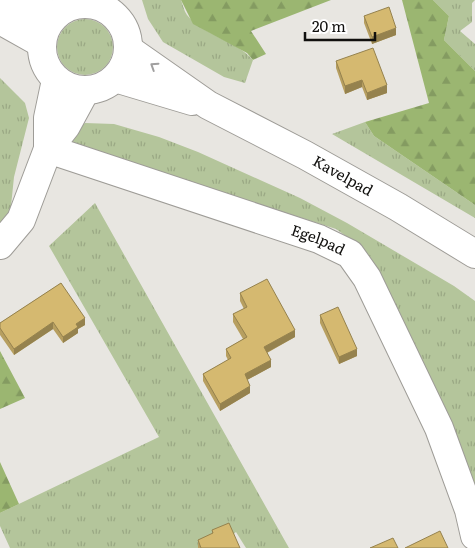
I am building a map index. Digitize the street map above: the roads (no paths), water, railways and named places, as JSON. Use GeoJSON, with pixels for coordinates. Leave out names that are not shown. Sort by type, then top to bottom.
{"type":"FeatureCollection","features":[{"type":"Feature","properties":{"kind":"street"},"geometry":{"type":"LineString","coordinates":[[0,2],[55,15]]}},
{"type":"Feature","properties":{"kind":"street"},"geometry":{"type":"LineString","coordinates":[[84,2],[111,6],[126,35],[128,49],[125,65],[115,78],[106,85],[85,91],[75,90],[56,80],[44,64],[41,43],[48,23],[55,15],[68,7],[84,2]]}},
{"type":"Feature","properties":{"kind":"street"},"geometry":{"type":"LineString","coordinates":[[0,20],[41,43]]}},
{"type":"Feature","properties":{"kind":"street","name":"Kavelpad"},"geometry":{"type":"LineString","coordinates":[[128,49],[208,104],[398,207],[475,254]]}},
{"type":"Feature","properties":{"kind":"street","name":"Kavelpad"},"geometry":{"type":"LineString","coordinates":[[115,78],[140,84],[161,93],[208,104]]}},
{"type":"Feature","properties":{"kind":"street"},"geometry":{"type":"LineString","coordinates":[[48,149],[48,118],[56,80]]}},
{"type":"Feature","properties":{"kind":"street"},"geometry":{"type":"LineString","coordinates":[[0,245],[21,220],[48,149],[66,126],[85,91]]}},
{"type":"Feature","properties":{"kind":"street","name":"Egelpad"},"geometry":{"type":"LineString","coordinates":[[48,149],[319,239],[350,254],[367,278],[439,428],[469,510],[475,536]]}}]}
